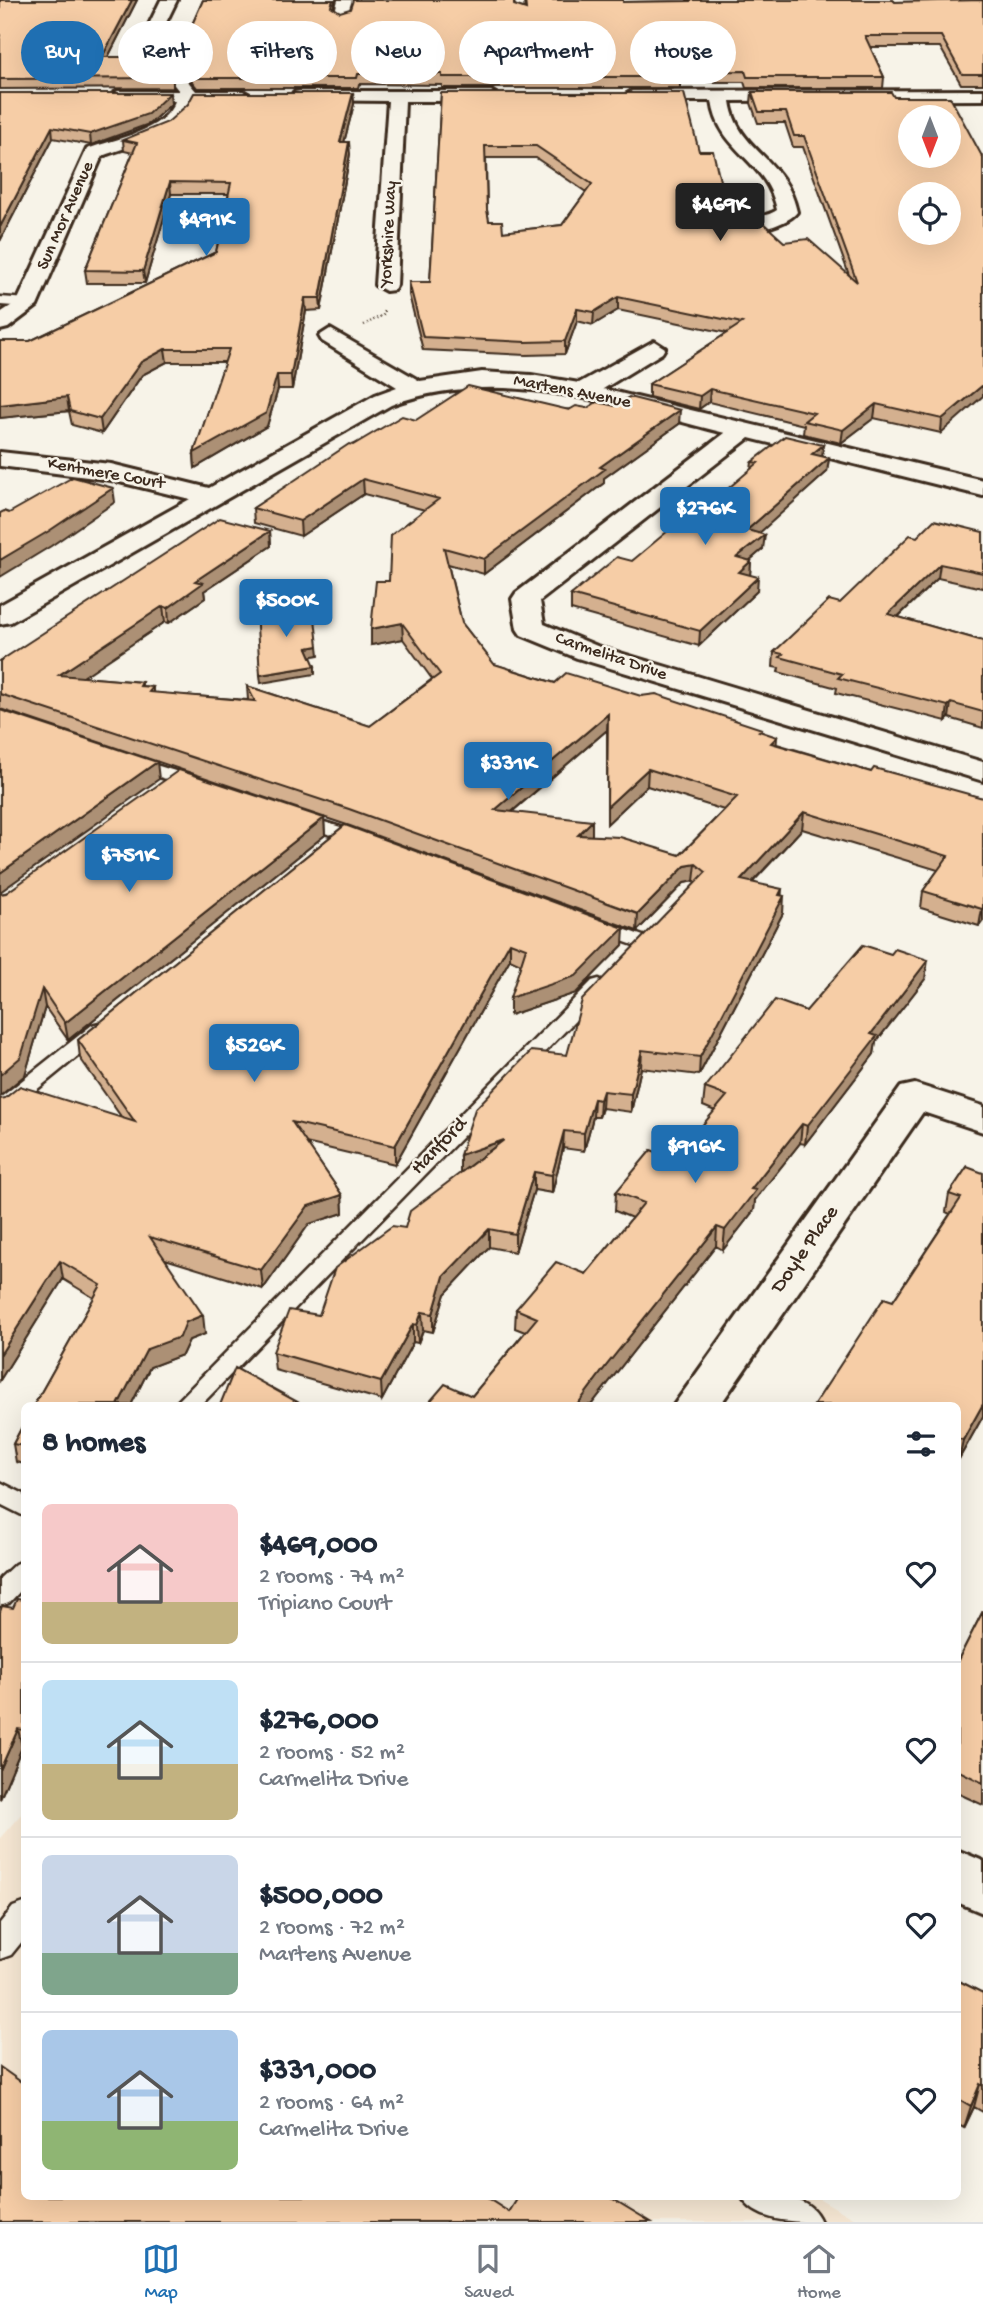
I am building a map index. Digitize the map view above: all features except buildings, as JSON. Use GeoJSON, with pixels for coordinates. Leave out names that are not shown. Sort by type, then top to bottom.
{"type":"FeatureCollection","features":[{"type":"Feature","properties":{"kind":"street"},"geometry":{"type":"LineString","coordinates":[[169,0],[148,43],[188,89],[186,96]]}},
{"type":"Feature","properties":{"kind":"street"},"geometry":{"type":"LineString","coordinates":[[618,96],[983,95]]}},
{"type":"Feature","properties":{"kind":"street"},"geometry":{"type":"LineString","coordinates":[[106,96],[262,96]]}},
{"type":"Feature","properties":{"kind":"street","name":"Sun Mor Avenue"},"geometry":{"type":"LineString","coordinates":[[28,303],[94,153],[165,126],[180,113],[186,96]]}},
{"type":"Feature","properties":{"kind":"street"},"geometry":{"type":"LineString","coordinates":[[288,96],[509,96]]}},
{"type":"Feature","properties":{"kind":"street","name":"Yorkshire Way"},"geometry":{"type":"LineString","coordinates":[[386,285],[397,96]]}},
{"type":"Feature","properties":{"kind":"street"},"geometry":{"type":"LineString","coordinates":[[715,226],[758,224],[780,219],[787,212],[778,182],[765,163],[726,126],[720,96]]}},
{"type":"Feature","properties":{"kind":"street"},"geometry":{"type":"LineString","coordinates":[[0,323],[28,303]]}},
{"type":"Feature","properties":{"kind":"street"},"geometry":{"type":"LineString","coordinates":[[330,335],[414,387]]}},
{"type":"Feature","properties":{"kind":"street"},"geometry":{"type":"LineString","coordinates":[[583,390],[653,348]]}},
{"type":"Feature","properties":{"kind":"street","name":"Martens Avenue"},"geometry":{"type":"LineString","coordinates":[[1,616],[383,400],[414,387],[475,379],[516,378],[583,390],[983,488]]}},
{"type":"Feature","properties":{"kind":"street","name":"Carmelita Drive"},"geometry":{"type":"LineString","coordinates":[[743,431],[526,599],[531,629],[587,652],[983,772]]}},
{"type":"Feature","properties":{"kind":"street","name":"Kentmere Court"},"geometry":{"type":"LineString","coordinates":[[0,460],[111,472],[210,496]]}},
{"type":"Feature","properties":{"kind":"street","name":"Doyle Place"},"geometry":{"type":"LineString","coordinates":[[698,1402],[915,1096],[983,1120]]}},
{"type":"Feature","properties":{"kind":"street"},"geometry":{"type":"LineString","coordinates":[[961,1877],[983,1888]]}},
{"type":"Feature","properties":{"kind":"lane"},"geometry":{"type":"LineString","coordinates":[[519,0],[521,15]]}},
{"type":"Feature","properties":{"kind":"lane"},"geometry":{"type":"LineString","coordinates":[[0,302],[28,303]]}},
{"type":"Feature","properties":{"kind":"lane"},"geometry":{"type":"LineString","coordinates":[[119,758],[211,789]]}},
{"type":"Feature","properties":{"kind":"lane"},"geometry":{"type":"LineString","coordinates":[[155,794],[176,778]]}},
{"type":"Feature","properties":{"kind":"lane"},"geometry":{"type":"LineString","coordinates":[[285,814],[382,846]]}},
{"type":"Feature","properties":{"kind":"lane"},"geometry":{"type":"LineString","coordinates":[[321,850],[343,832]]}},
{"type":"Feature","properties":{"kind":"lane"},"geometry":{"type":"LineString","coordinates":[[583,920],[639,941]]}},
{"type":"Feature","properties":{"kind":"lane","name":"Hanford"},"geometry":{"type":"LineString","coordinates":[[189,1402],[657,924]]}},
{"type":"Feature","properties":{"kind":"lane"},"geometry":{"type":"LineString","coordinates":[[0,1109],[116,1015]]}},
{"type":"Feature","properties":{"kind":"lane"},"geometry":{"type":"LineString","coordinates":[[0,1492],[21,1504]]}},
{"type":"Feature","properties":{"kind":"lane"},"geometry":{"type":"LineString","coordinates":[[0,1595],[21,1574]]}},
{"type":"Feature","properties":{"kind":"lane"},"geometry":{"type":"LineString","coordinates":[[0,1945],[21,1920]]}},
{"type":"Feature","properties":{"kind":"lane"},"geometry":{"type":"LineString","coordinates":[[765,2200],[804,2222]]}},
{"type":"Feature","properties":{"kind":"path","name":"Yorkshire Way"},"geometry":{"type":"LineString","coordinates":[[330,335],[368,324],[383,315],[386,285]]}},
{"type":"Feature","properties":{"kind":"shaded area"},"geometry":{"type":"Polygon","coordinates":[[[21,1814],[21,2200],[822,2200],[860,2222],[0,2222],[0,1838],[21,1814]]]}}]}
